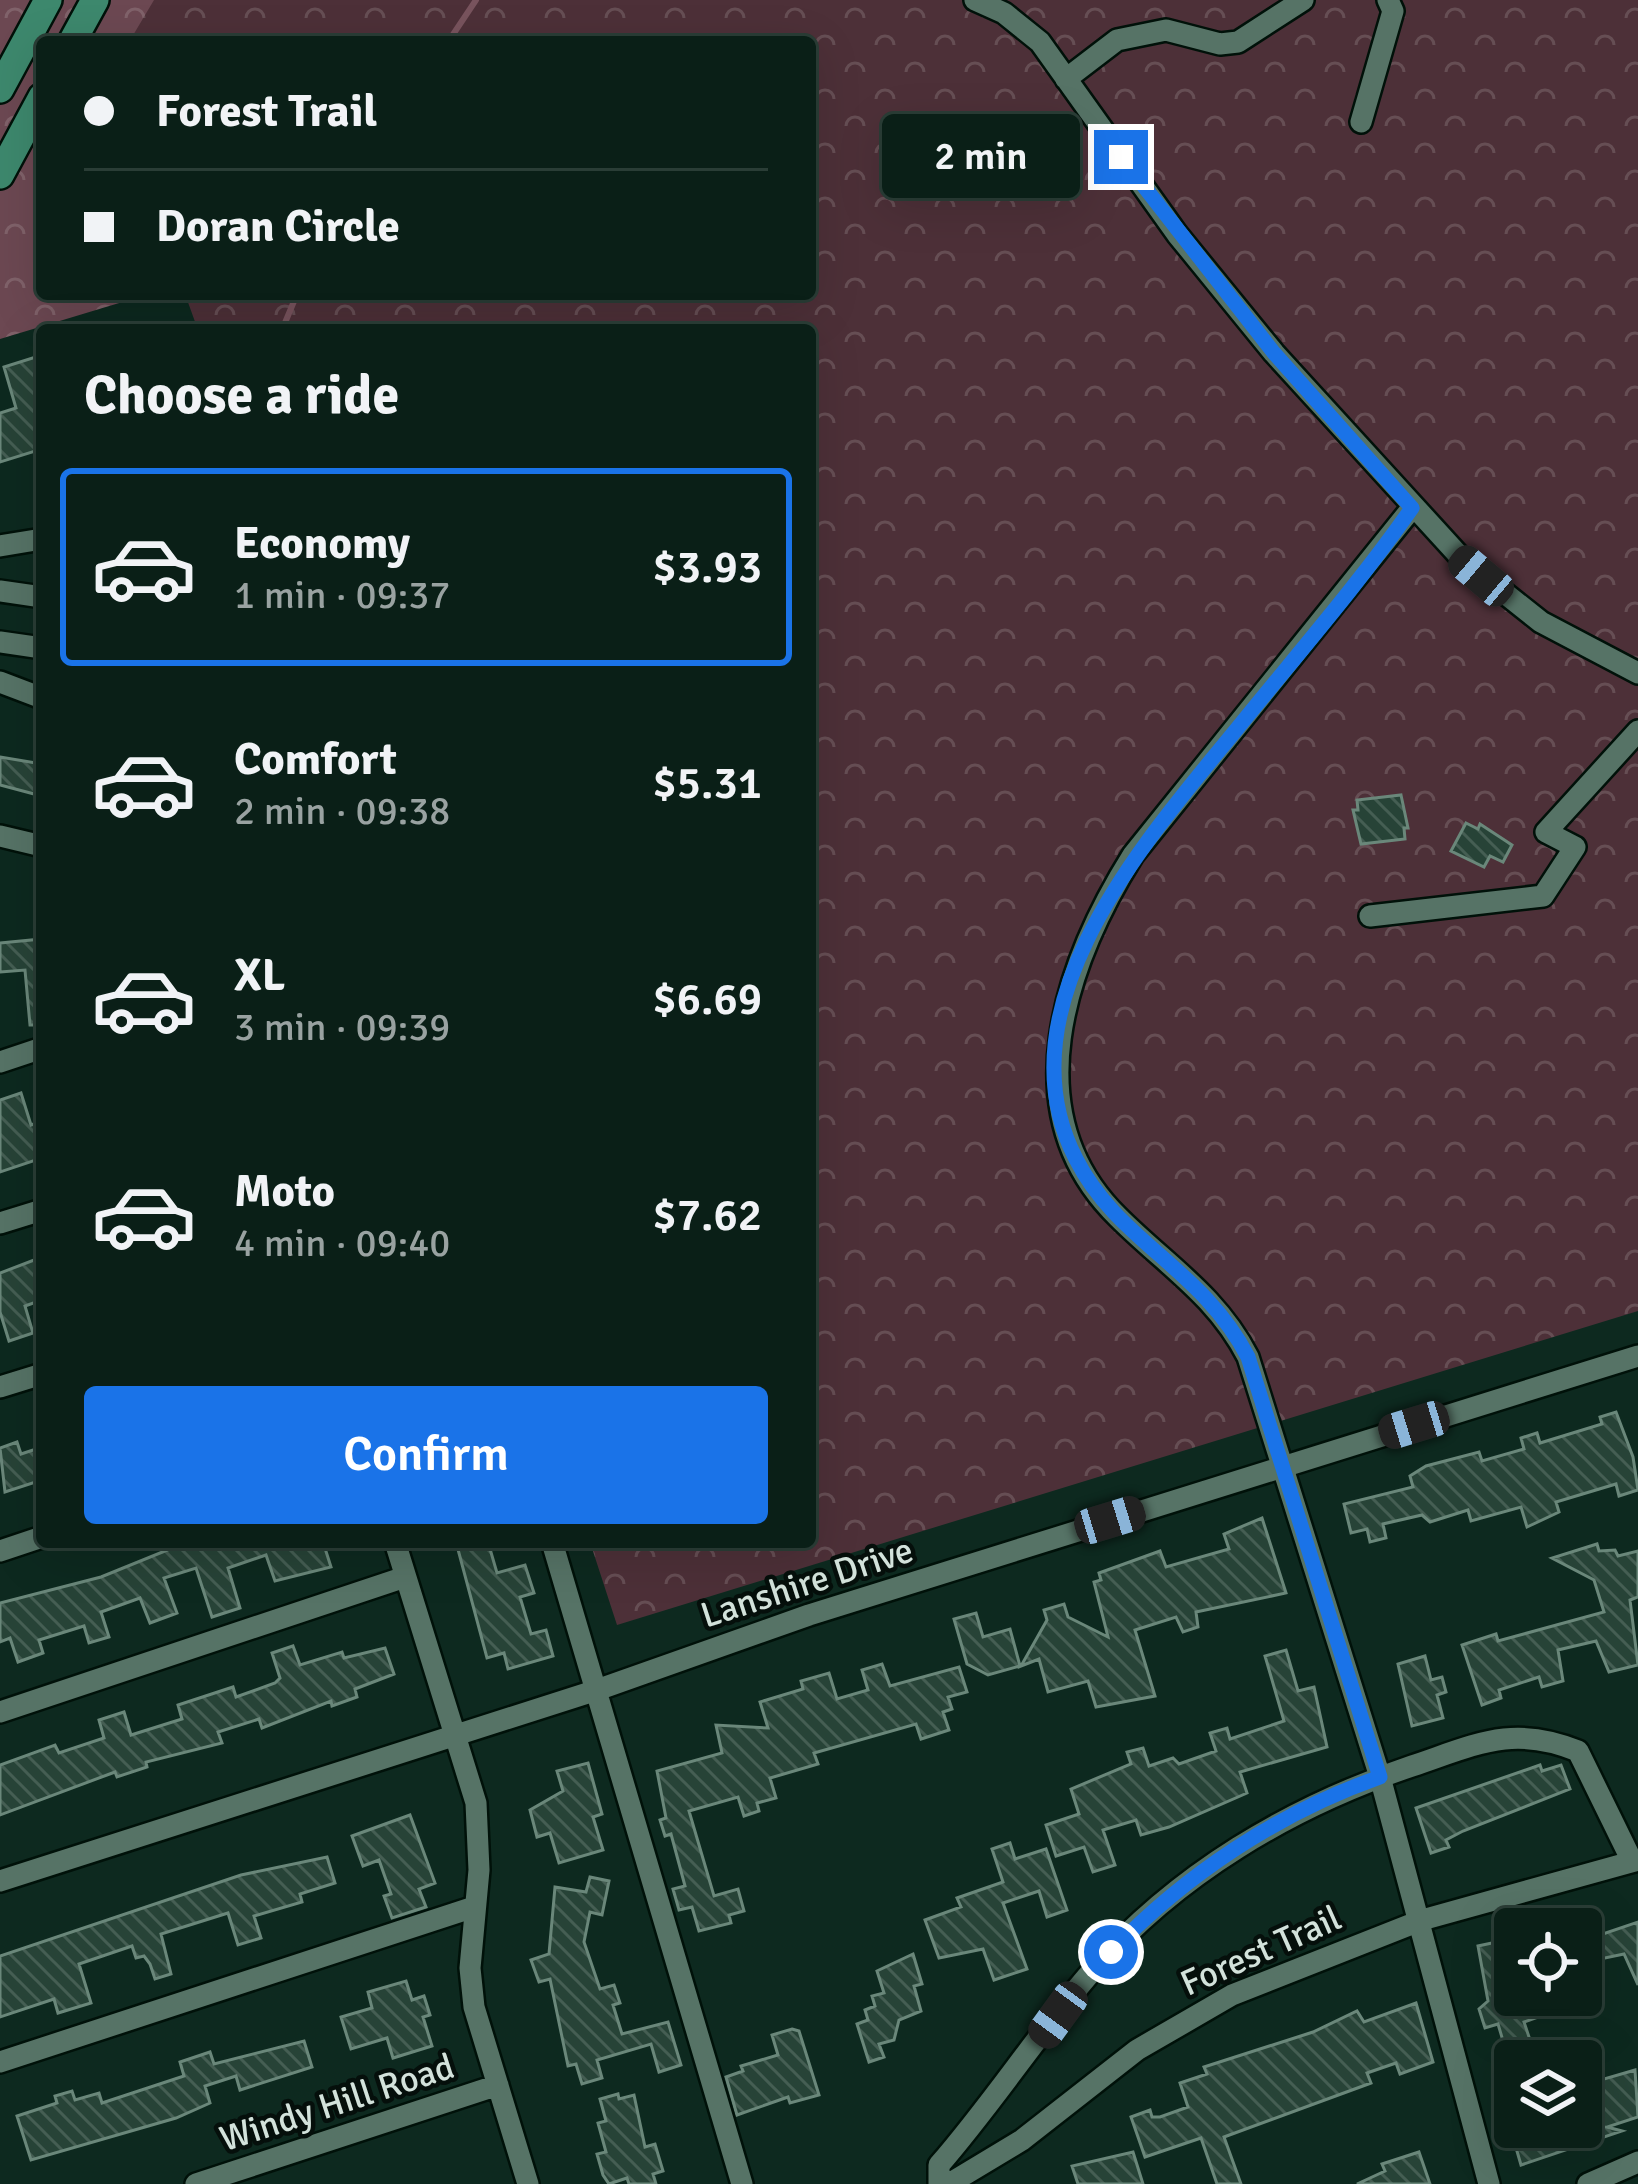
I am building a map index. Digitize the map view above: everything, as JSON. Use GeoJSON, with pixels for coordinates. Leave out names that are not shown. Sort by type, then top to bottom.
{"type":"FeatureCollection","features":[{"type":"Feature","properties":{"kind":"main road"},"geometry":{"type":"LineString","coordinates":[[0,89],[47,0]]}},
{"type":"Feature","properties":{"kind":"main road"},"geometry":{"type":"LineString","coordinates":[[75,36],[95,0]]}},
{"type":"Feature","properties":{"kind":"main road"},"geometry":{"type":"LineString","coordinates":[[0,175],[36,109]]}},
{"type":"Feature","properties":{"kind":"street"},"geometry":{"type":"LineString","coordinates":[[975,0],[1004,13],[1040,42],[1177,234],[1462,560],[1540,622],[1638,673]]}},
{"type":"Feature","properties":{"kind":"street"},"geometry":{"type":"LineString","coordinates":[[1066,79],[1118,40],[1166,30],[1220,44],[1238,42],[1304,0]]}},
{"type":"Feature","properties":{"kind":"street"},"geometry":{"type":"LineString","coordinates":[[1360,122],[1393,11],[1388,0]]}},
{"type":"Feature","properties":{"kind":"street"},"geometry":{"type":"LineString","coordinates":[[1412,508],[1133,855],[1079,957],[1058,1045],[1058,1105],[1074,1156],[1116,1216],[1193,1280],[1235,1332],[1257,1382],[1422,1920],[1490,2184]]}},
{"type":"Feature","properties":{"kind":"street"},"geometry":{"type":"LineString","coordinates":[[0,546],[36,540]]}},
{"type":"Feature","properties":{"kind":"street"},"geometry":{"type":"LineString","coordinates":[[0,591],[36,595]]}},
{"type":"Feature","properties":{"kind":"street"},"geometry":{"type":"LineString","coordinates":[[0,642],[36,647]]}},
{"type":"Feature","properties":{"kind":"street"},"geometry":{"type":"LineString","coordinates":[[0,682],[36,696]]}},
{"type":"Feature","properties":{"kind":"street"},"geometry":{"type":"LineString","coordinates":[[1370,916],[1543,896],[1575,848],[1546,832],[1638,731]]}},
{"type":"Feature","properties":{"kind":"street"},"geometry":{"type":"LineString","coordinates":[[0,836],[36,845]]}},
{"type":"Feature","properties":{"kind":"street"},"geometry":{"type":"LineString","coordinates":[[0,1062],[36,1050]]}},
{"type":"Feature","properties":{"kind":"street"},"geometry":{"type":"LineString","coordinates":[[0,1223],[36,1212]]}},
{"type":"Feature","properties":{"kind":"street","name":"Lanshire Drive"},"geometry":{"type":"LineString","coordinates":[[0,1881],[598,1690],[809,1615],[1282,1465],[1636,1362]]}},
{"type":"Feature","properties":{"kind":"street"},"geometry":{"type":"LineString","coordinates":[[0,1387],[36,1375]]}},
{"type":"Feature","properties":{"kind":"street"},"geometry":{"type":"LineString","coordinates":[[0,1551],[36,1539]]}},
{"type":"Feature","properties":{"kind":"street"},"geometry":{"type":"LineString","coordinates":[[397,1548],[476,1802],[479,1870],[470,1968],[474,2007],[528,2184]]}},
{"type":"Feature","properties":{"kind":"street"},"geometry":{"type":"LineString","coordinates":[[554,1548],[742,2184]]}},
{"type":"Feature","properties":{"kind":"street"},"geometry":{"type":"LineString","coordinates":[[0,1712],[405,1577]]}},
{"type":"Feature","properties":{"kind":"street"},"geometry":{"type":"LineString","coordinates":[[939,2184],[940,2165],[1093,1971],[1129,1933],[1230,1852],[1297,1811],[1505,1735],[1546,1738],[1578,1751],[1635,1861]]}},
{"type":"Feature","properties":{"kind":"street","name":"Forest Trail"},"geometry":{"type":"LineString","coordinates":[[949,2184],[1022,2140],[1172,2027],[1232,1995],[1422,1920],[1635,1861]]}},
{"type":"Feature","properties":{"kind":"street"},"geometry":{"type":"LineString","coordinates":[[0,2062],[474,1907]]}},
{"type":"Feature","properties":{"kind":"street","name":"Windy Hill Road"},"geometry":{"type":"LineString","coordinates":[[196,2184],[498,2085]]}},
{"type":"Feature","properties":{"kind":"street"},"geometry":{"type":"LineString","coordinates":[[1588,2184],[1638,2162]]}},
{"type":"Feature","properties":{"kind":"green space"},"geometry":{"type":"Polygon","coordinates":[[[0,0],[783,0],[737,36],[36,36],[36,300],[129,300],[36,324],[36,328],[0,339],[0,0]]]}},
{"type":"Feature","properties":{"kind":"green space"},"geometry":{"type":"Polygon","coordinates":[[[154,0],[1638,0],[1638,1311],[617,1625],[592,1548],[816,1548],[816,324],[196,324],[187,300],[816,300],[816,36],[133,36],[154,0]]]}},
{"type":"Feature","properties":{"kind":"building"},"geometry":{"type":"Polygon","coordinates":[[[36,357],[36,451],[0,462],[0,413],[16,408],[4,367],[36,357]]]}},
{"type":"Feature","properties":{"kind":"building"},"geometry":{"type":"Polygon","coordinates":[[[0,757],[36,763],[36,794],[0,785],[0,757]]]}},
{"type":"Feature","properties":{"kind":"building"},"geometry":{"type":"Polygon","coordinates":[[[1401,795],[1408,828],[1404,828],[1405,839],[1361,844],[1353,810],[1358,810],[1357,800],[1401,795]]]}},
{"type":"Feature","properties":{"kind":"building"},"geometry":{"type":"Polygon","coordinates":[[[1466,823],[1478,829],[1480,824],[1512,845],[1503,862],[1490,856],[1484,867],[1451,851],[1466,823]]]}},
{"type":"Feature","properties":{"kind":"building"},"geometry":{"type":"Polygon","coordinates":[[[36,940],[36,1025],[30,1025],[25,970],[0,972],[0,943],[36,940]]]}},
{"type":"Feature","properties":{"kind":"building"},"geometry":{"type":"Polygon","coordinates":[[[21,1093],[31,1125],[36,1123],[36,1160],[0,1172],[0,1100],[21,1093]]]}},
{"type":"Feature","properties":{"kind":"building"},"geometry":{"type":"Polygon","coordinates":[[[36,1259],[36,1302],[25,1306],[33,1333],[9,1341],[0,1312],[0,1273],[36,1259]]]}},
{"type":"Feature","properties":{"kind":"building"},"geometry":{"type":"Polygon","coordinates":[[[1616,1412],[1633,1457],[1638,1490],[1619,1496],[1616,1484],[1556,1502],[1559,1512],[1527,1527],[1521,1507],[1471,1521],[1468,1510],[1430,1522],[1422,1515],[1383,1524],[1386,1538],[1370,1542],[1367,1529],[1351,1533],[1344,1504],[1413,1487],[1410,1476],[1426,1466],[1479,1452],[1482,1461],[1524,1449],[1521,1438],[1537,1433],[1540,1443],[1602,1424],[1600,1417],[1616,1412]]]}},
{"type":"Feature","properties":{"kind":"building"},"geometry":{"type":"Polygon","coordinates":[[[17,1442],[21,1454],[36,1449],[36,1482],[5,1492],[0,1448],[17,1442]]]}},
{"type":"Feature","properties":{"kind":"building"},"geometry":{"type":"Polygon","coordinates":[[[1262,1518],[1286,1593],[1196,1612],[1198,1627],[1183,1632],[1176,1617],[1135,1630],[1155,1696],[1096,1707],[1088,1681],[1048,1692],[1039,1659],[1021,1666],[1047,1620],[1044,1610],[1064,1604],[1068,1617],[1108,1637],[1094,1582],[1101,1580],[1099,1573],[1160,1551],[1166,1567],[1229,1549],[1224,1534],[1262,1518]]]}},
{"type":"Feature","properties":{"kind":"building"},"geometry":{"type":"Polygon","coordinates":[[[1597,1544],[1599,1551],[1615,1550],[1618,1556],[1638,1551],[1638,1597],[1630,1600],[1638,1665],[1609,1672],[1596,1641],[1558,1650],[1563,1681],[1542,1687],[1539,1677],[1499,1690],[1501,1698],[1482,1705],[1462,1645],[1496,1634],[1498,1641],[1604,1612],[1594,1580],[1552,1558],[1597,1544]]]}},
{"type":"Feature","properties":{"kind":"building"},"geometry":{"type":"Polygon","coordinates":[[[172,1548],[325,1548],[331,1567],[275,1581],[266,1555],[228,1568],[240,1608],[212,1617],[196,1568],[164,1578],[177,1613],[150,1623],[140,1598],[101,1612],[109,1637],[89,1643],[84,1626],[39,1640],[43,1653],[18,1662],[10,1638],[0,1642],[0,1603],[101,1577],[172,1548]]]}},
{"type":"Feature","properties":{"kind":"building"},"geometry":{"type":"Polygon","coordinates":[[[458,1548],[490,1548],[497,1573],[525,1565],[534,1593],[520,1597],[531,1634],[546,1630],[553,1656],[508,1669],[504,1653],[487,1658],[458,1548]]]}},
{"type":"Feature","properties":{"kind":"building"},"geometry":{"type":"Polygon","coordinates":[[[976,1613],[983,1637],[1010,1629],[1020,1666],[988,1675],[967,1664],[954,1619],[976,1613]]]}},
{"type":"Feature","properties":{"kind":"building"},"geometry":{"type":"Polygon","coordinates":[[[293,1646],[300,1665],[342,1652],[344,1658],[385,1648],[394,1674],[355,1689],[357,1697],[332,1706],[331,1701],[262,1728],[259,1719],[218,1732],[222,1743],[146,1762],[147,1767],[117,1777],[115,1772],[0,1815],[0,1765],[55,1745],[59,1753],[104,1738],[99,1720],[124,1712],[131,1735],[182,1719],[178,1705],[233,1687],[236,1697],[275,1683],[280,1678],[272,1653],[293,1646]]]}},
{"type":"Feature","properties":{"kind":"building"},"geometry":{"type":"Polygon","coordinates":[[[1286,1650],[1298,1691],[1314,1687],[1327,1747],[1240,1772],[1247,1793],[1169,1827],[1141,1835],[1136,1820],[1103,1830],[1115,1865],[1093,1872],[1084,1847],[1056,1856],[1046,1825],[1079,1814],[1071,1789],[1131,1764],[1127,1752],[1143,1748],[1149,1766],[1173,1758],[1179,1764],[1216,1751],[1210,1733],[1227,1728],[1230,1739],[1284,1721],[1265,1656],[1286,1650]]]}},
{"type":"Feature","properties":{"kind":"building"},"geometry":{"type":"Polygon","coordinates":[[[1425,1656],[1431,1680],[1442,1677],[1446,1692],[1437,1695],[1443,1718],[1412,1726],[1398,1664],[1425,1656]]]}},
{"type":"Feature","properties":{"kind":"building"},"geometry":{"type":"Polygon","coordinates":[[[882,1664],[890,1686],[959,1667],[967,1692],[948,1697],[952,1709],[943,1712],[949,1730],[921,1739],[916,1724],[814,1753],[818,1764],[770,1778],[776,1798],[757,1803],[759,1811],[744,1816],[738,1797],[689,1811],[714,1896],[738,1889],[744,1911],[729,1915],[731,1923],[699,1931],[692,1907],[679,1910],[673,1889],[685,1886],[671,1834],[665,1836],[660,1820],[666,1818],[657,1771],[722,1753],[716,1725],[768,1728],[760,1702],[803,1689],[801,1681],[829,1673],[837,1699],[868,1690],[862,1670],[882,1664]]]}},
{"type":"Feature","properties":{"kind":"building"},"geometry":{"type":"Polygon","coordinates":[[[588,1763],[602,1814],[593,1817],[603,1850],[559,1863],[550,1833],[537,1837],[530,1810],[563,1791],[557,1771],[588,1763]]]}},
{"type":"Feature","properties":{"kind":"building"},"geometry":{"type":"Polygon","coordinates":[[[1540,1765],[1542,1771],[1561,1765],[1570,1789],[1463,1831],[1446,1840],[1449,1847],[1431,1853],[1416,1808],[1540,1765]]]}},
{"type":"Feature","properties":{"kind":"building"},"geometry":{"type":"Polygon","coordinates":[[[410,1815],[435,1883],[419,1889],[426,1907],[392,1918],[384,1896],[391,1894],[379,1860],[363,1866],[352,1836],[410,1815]]]}},
{"type":"Feature","properties":{"kind":"building"},"geometry":{"type":"Polygon","coordinates":[[[1010,1843],[1015,1859],[1046,1849],[1067,1910],[1047,1917],[1039,1891],[1003,1903],[1027,1969],[994,1980],[983,1949],[939,1958],[925,1920],[961,1907],[957,1898],[1003,1882],[992,1849],[1010,1843]]]}},
{"type":"Feature","properties":{"kind":"building"},"geometry":{"type":"Polygon","coordinates":[[[327,1857],[335,1883],[300,1894],[302,1902],[254,1916],[261,1938],[238,1945],[228,1913],[161,1934],[171,1974],[155,1979],[150,1964],[144,1956],[136,1958],[132,1946],[79,1964],[91,2003],[58,2013],[54,1999],[0,2017],[0,1956],[241,1875],[327,1857]]]}},
{"type":"Feature","properties":{"kind":"building"},"geometry":{"type":"Polygon","coordinates":[[[590,1877],[609,1881],[602,1915],[590,1912],[584,1942],[600,1989],[614,1985],[620,2003],[613,2005],[622,2034],[668,2022],[681,2065],[659,2072],[651,2044],[597,2060],[602,2078],[582,2084],[576,2064],[568,2066],[550,1979],[539,1982],[531,1960],[549,1954],[555,1887],[586,1892],[590,1877]]]}},
{"type":"Feature","properties":{"kind":"building"},"geometry":{"type":"Polygon","coordinates":[[[1638,1922],[1638,1985],[1624,1954],[1602,1959],[1602,1934],[1638,1922]]]}},
{"type":"Feature","properties":{"kind":"building"},"geometry":{"type":"Polygon","coordinates":[[[1494,1943],[1494,2016],[1541,2016],[1524,2022],[1530,2040],[1503,2040],[1498,2024],[1485,2028],[1479,2009],[1488,2001],[1478,1946],[1494,1943]]]}},
{"type":"Feature","properties":{"kind":"building"},"geometry":{"type":"Polygon","coordinates":[[[913,1954],[922,1984],[914,1986],[921,2011],[899,2020],[894,2040],[879,2044],[884,2057],[869,2062],[857,2024],[868,2020],[865,2010],[875,2006],[872,1996],[884,1993],[877,1971],[913,1954]]]}},
{"type":"Feature","properties":{"kind":"building"},"geometry":{"type":"Polygon","coordinates":[[[406,1981],[412,2000],[424,1996],[430,2015],[423,2017],[432,2046],[393,2058],[387,2038],[351,2049],[341,2017],[372,2008],[368,1992],[406,1981]]]}},
{"type":"Feature","properties":{"kind":"building"},"geometry":{"type":"Polygon","coordinates":[[[1416,2003],[1433,2062],[1400,2074],[1396,2063],[1367,2073],[1371,2083],[1224,2137],[1241,2184],[1217,2184],[1201,2138],[1145,2157],[1131,2117],[1150,2110],[1152,2117],[1160,2117],[1188,2107],[1180,2083],[1207,2074],[1204,2067],[1313,2032],[1357,2011],[1364,2022],[1416,2003]]]}},
{"type":"Feature","properties":{"kind":"building"},"geometry":{"type":"Polygon","coordinates":[[[799,2031],[819,2095],[790,2103],[788,2097],[737,2115],[726,2077],[743,2071],[741,2066],[778,2055],[772,2035],[799,2031]]]}},
{"type":"Feature","properties":{"kind":"building"},"geometry":{"type":"Polygon","coordinates":[[[304,2041],[312,2067],[240,2090],[236,2076],[205,2086],[210,2103],[176,2118],[31,2160],[17,2116],[57,2103],[55,2096],[72,2091],[75,2100],[99,2093],[102,2103],[184,2076],[180,2062],[210,2052],[214,2064],[304,2041]]]}},
{"type":"Feature","properties":{"kind":"building"},"geometry":{"type":"Polygon","coordinates":[[[1635,2070],[1638,2117],[1607,2127],[1622,2131],[1602,2138],[1602,2080],[1635,2070]]]}},
{"type":"Feature","properties":{"kind":"building"},"geometry":{"type":"Polygon","coordinates":[[[618,2094],[619,2099],[634,2095],[645,2147],[655,2144],[663,2171],[653,2174],[656,2184],[629,2184],[627,2178],[609,2184],[603,2175],[597,2154],[606,2152],[598,2123],[606,2121],[600,2099],[618,2094]]]}},
{"type":"Feature","properties":{"kind":"building"},"geometry":{"type":"Polygon","coordinates":[[[1516,2148],[1572,2148],[1521,2165],[1516,2148]]]}},
{"type":"Feature","properties":{"kind":"building"},"geometry":{"type":"Polygon","coordinates":[[[1133,2152],[1143,2184],[1078,2184],[1072,2166],[1133,2152]]]}},
{"type":"Feature","properties":{"kind":"building"},"geometry":{"type":"Polygon","coordinates":[[[1419,2152],[1430,2184],[1357,2184],[1385,2171],[1382,2164],[1419,2152]]]}},
{"type":"Feature","properties":{"kind":"waterway"},"geometry":{"type":"LineString","coordinates":[[452,36],[476,0]]}},
{"type":"Feature","properties":{"kind":"waterway"},"geometry":{"type":"LineString","coordinates":[[284,324],[294,300]]}},
{"type":"Feature","properties":{"kind":"route"},"geometry":{"type":"LineString","coordinates":[[1111,1952],[1172,1896],[1230,1852],[1297,1811],[1380,1777],[1248,1357],[1216,1305],[1116,1216],[1091,1187],[1074,1156],[1058,1105],[1058,1045],[1064,1013],[1092,927],[1133,855],[1412,508],[1274,353],[1121,157]]}}]}
